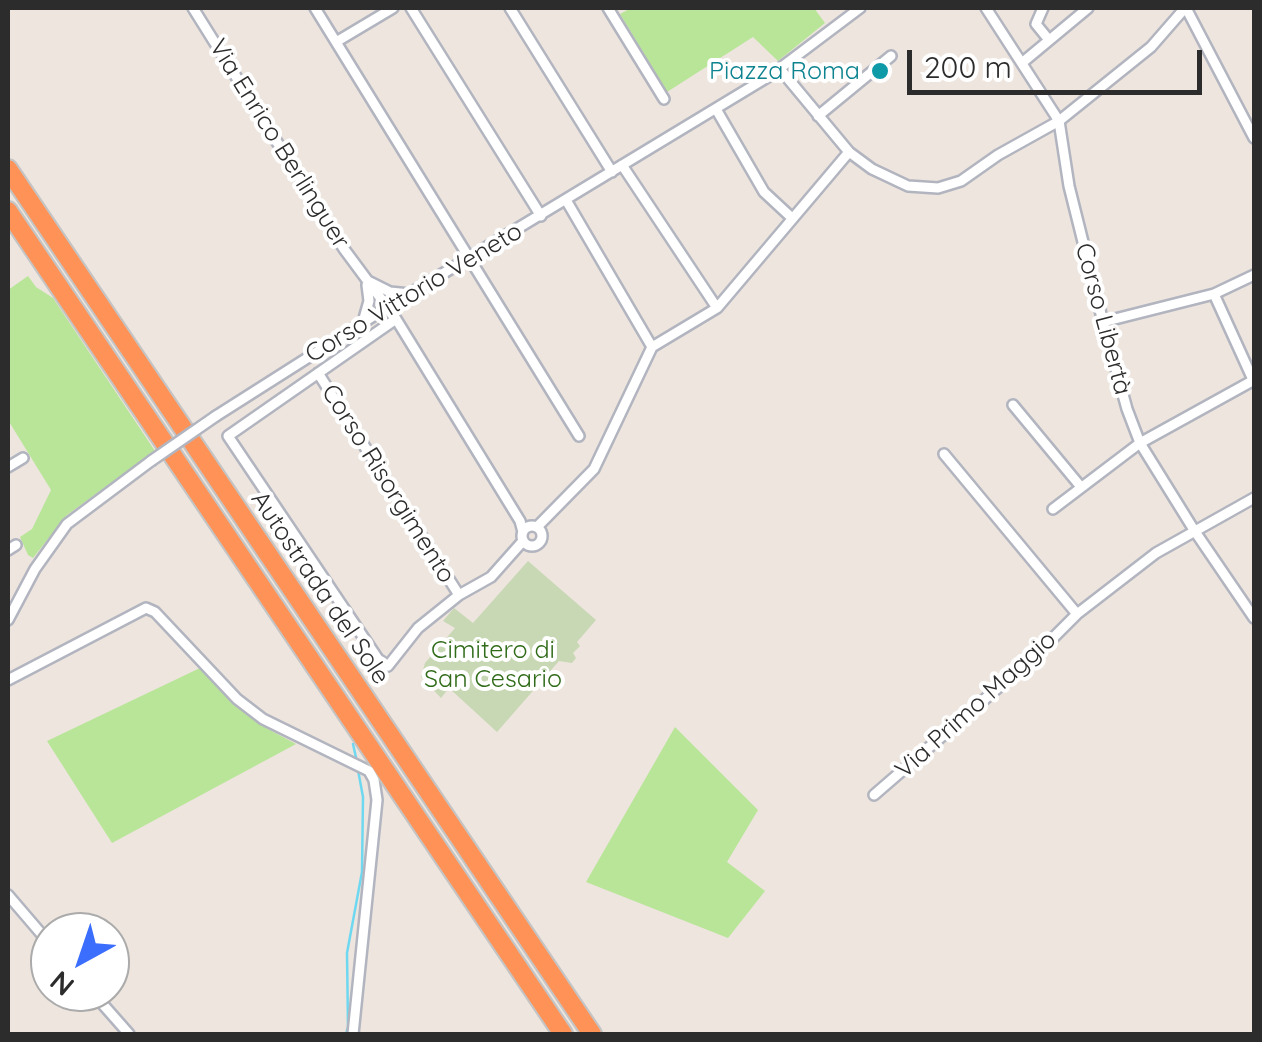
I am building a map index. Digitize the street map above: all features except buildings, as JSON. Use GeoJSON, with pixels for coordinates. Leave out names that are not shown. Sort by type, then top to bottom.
{"type":"FeatureCollection","features":[{"type":"Feature","properties":{"kind":"highway","name":"Autostrada del Sole"},"geometry":{"type":"LineString","coordinates":[[8,170],[592,1034]]}},
{"type":"Feature","properties":{"kind":"highway","name":"Autostrada del Sole"},"geometry":{"type":"LineString","coordinates":[[8,211],[562,1034]]}},
{"type":"Feature","properties":{"kind":"street","name":"Via Enrico Berlinguer"},"geometry":{"type":"LineString","coordinates":[[193,8],[366,280],[396,320],[520,521],[523,536]]}},
{"type":"Feature","properties":{"kind":"street"},"geometry":{"type":"LineString","coordinates":[[315,8],[578,436]]}},
{"type":"Feature","properties":{"kind":"street"},"geometry":{"type":"LineString","coordinates":[[336,42],[393,8]]}},
{"type":"Feature","properties":{"kind":"street"},"geometry":{"type":"LineString","coordinates":[[411,8],[541,216]]}},
{"type":"Feature","properties":{"kind":"street"},"geometry":{"type":"LineString","coordinates":[[510,8],[612,172]]}},
{"type":"Feature","properties":{"kind":"street"},"geometry":{"type":"LineString","coordinates":[[608,8],[664,99]]}},
{"type":"Feature","properties":{"kind":"street","name":"Corso Vittorio Veneto"},"geometry":{"type":"LineString","coordinates":[[8,620],[35,569],[67,524],[151,461],[363,322],[780,69],[860,8]]}},
{"type":"Feature","properties":{"kind":"street","name":"Corso Libertà"},"geometry":{"type":"LineString","coordinates":[[986,8],[1059,121],[1069,186],[1103,322],[1126,409],[1140,443],[1254,618]]}},
{"type":"Feature","properties":{"kind":"street"},"geometry":{"type":"LineString","coordinates":[[1043,8],[1036,24],[1049,40]]}},
{"type":"Feature","properties":{"kind":"street"},"geometry":{"type":"LineString","coordinates":[[1023,62],[1088,8]]}},
{"type":"Feature","properties":{"kind":"street"},"geometry":{"type":"LineString","coordinates":[[780,69],[849,152],[872,169],[908,186],[938,188],[961,181],[998,154],[1059,121],[1151,48],[1185,8],[1254,138]]}},
{"type":"Feature","properties":{"kind":"street"},"geometry":{"type":"LineString","coordinates":[[818,116],[892,56]]}},
{"type":"Feature","properties":{"kind":"street"},"geometry":{"type":"LineString","coordinates":[[716,109],[764,192],[792,218]]}},
{"type":"Feature","properties":{"kind":"street"},"geometry":{"type":"LineString","coordinates":[[537,527],[594,468],[652,347],[717,308],[849,152]]}},
{"type":"Feature","properties":{"kind":"street"},"geometry":{"type":"LineString","coordinates":[[622,165],[717,308]]}},
{"type":"Feature","properties":{"kind":"street"},"geometry":{"type":"LineString","coordinates":[[566,200],[652,347]]}},
{"type":"Feature","properties":{"kind":"street"},"geometry":{"type":"LineString","coordinates":[[1103,322],[1214,294],[1254,275]]}},
{"type":"Feature","properties":{"kind":"street"},"geometry":{"type":"LineString","coordinates":[[366,280],[390,292],[410,294]]}},
{"type":"Feature","properties":{"kind":"street"},"geometry":{"type":"LineString","coordinates":[[363,322],[369,301],[366,280]]}},
{"type":"Feature","properties":{"kind":"street"},"geometry":{"type":"LineString","coordinates":[[1053,509],[1140,443],[1254,380],[1214,294]]}},
{"type":"Feature","properties":{"kind":"street"},"geometry":{"type":"LineString","coordinates":[[396,320],[228,436],[378,659],[388,666],[418,628],[459,595],[492,577],[530,526],[542,532],[540,543],[530,546],[523,536]]}},
{"type":"Feature","properties":{"kind":"street","name":"Corso Risorgimento"},"geometry":{"type":"LineString","coordinates":[[318,373],[459,595]]}},
{"type":"Feature","properties":{"kind":"street"},"geometry":{"type":"LineString","coordinates":[[1013,405],[1081,486]]}},
{"type":"Feature","properties":{"kind":"street","name":"Via Primo Maggio"},"geometry":{"type":"LineString","coordinates":[[944,454],[1077,614]]}},
{"type":"Feature","properties":{"kind":"street"},"geometry":{"type":"LineString","coordinates":[[8,467],[23,458]]}},
{"type":"Feature","properties":{"kind":"street","name":"Via Primo Maggio"},"geometry":{"type":"LineString","coordinates":[[874,795],[1038,653],[1077,614],[1156,553],[1254,498]]}},
{"type":"Feature","properties":{"kind":"street"},"geometry":{"type":"LineString","coordinates":[[8,680],[146,608],[155,612],[237,699],[263,719],[364,766],[374,780],[377,800],[353,1034]]}},
{"type":"Feature","properties":{"kind":"street"},"geometry":{"type":"LineString","coordinates":[[8,895],[30,921]]}},
{"type":"Feature","properties":{"kind":"street"},"geometry":{"type":"LineString","coordinates":[[110,1012],[129,1034]]}},
{"type":"Feature","properties":{"kind":"green space"},"geometry":{"type":"Polygon","coordinates":[[[631,8],[814,8],[825,23],[778,61],[753,37],[667,92],[620,14],[631,8]]]}},
{"type":"Feature","properties":{"kind":"green space"},"geometry":{"type":"Polygon","coordinates":[[[28,276],[53,298],[155,451],[67,515],[33,558],[20,537],[32,529],[51,490],[8,420],[8,290],[28,276]]]}},
{"type":"Feature","properties":{"kind":"green space","name":"Cimitero di San Cesario"},"geometry":{"type":"Polygon","coordinates":[[[528,561],[596,620],[577,642],[580,646],[573,653],[576,658],[572,663],[559,661],[497,732],[449,688],[441,698],[421,677],[425,663],[455,628],[443,621],[454,608],[473,623],[528,561]]]}},
{"type":"Feature","properties":{"kind":"green space"},"geometry":{"type":"Polygon","coordinates":[[[200,668],[233,702],[268,729],[296,744],[112,843],[47,741],[200,668]]]}},
{"type":"Feature","properties":{"kind":"green space"},"geometry":{"type":"Polygon","coordinates":[[[675,727],[758,810],[727,862],[765,891],[728,938],[586,882],[675,727]]]}},
{"type":"Feature","properties":{"kind":"waterway"},"geometry":{"type":"LineString","coordinates":[[353,744],[357,762]]}},
{"type":"Feature","properties":{"kind":"waterway"},"geometry":{"type":"LineString","coordinates":[[346,1034],[347,953],[362,872],[363,797],[358,770]]}},
{"type":"Feature","properties":{"kind":"place","name":"Piazza Roma"},"geometry":{"type":"Point","coordinates":[880,71]}}]}
